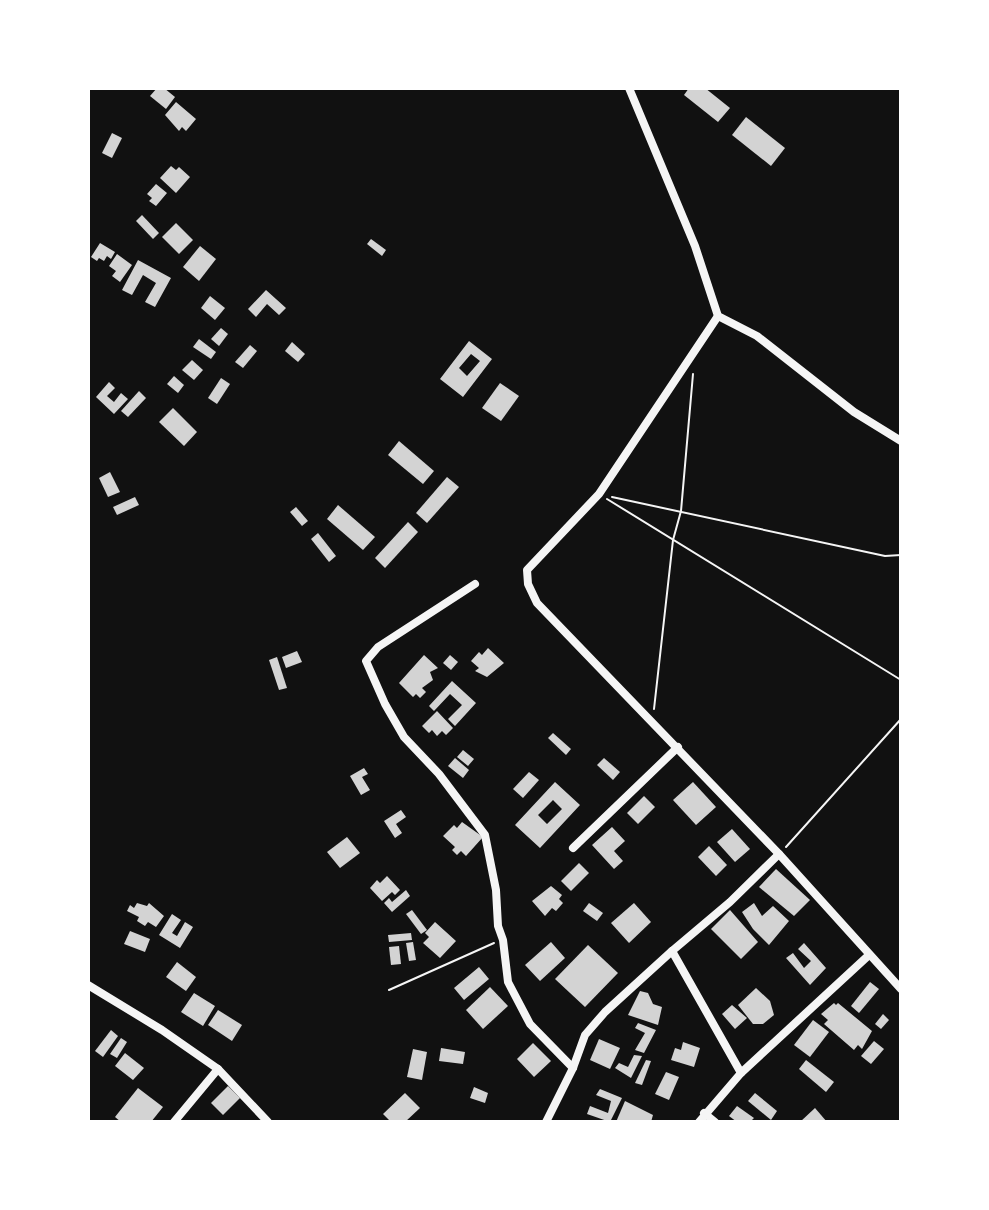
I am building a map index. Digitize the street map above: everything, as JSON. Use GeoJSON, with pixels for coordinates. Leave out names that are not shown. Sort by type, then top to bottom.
{"type":"FeatureCollection","features":[{"type":"Feature","properties":{"kind":"street"},"geometry":{"type":"LineString","coordinates":[[629,88],[695,246],[718,316],[757,336],[854,412],[901,441]]}},
{"type":"Feature","properties":{"kind":"street"},"geometry":{"type":"LineString","coordinates":[[718,316],[599,494],[527,570],[528,584],[537,603],[779,854],[901,989]]}},
{"type":"Feature","properties":{"kind":"street"},"geometry":{"type":"LineString","coordinates":[[475,584],[378,647],[366,661],[404,737],[439,774],[485,835],[508,982],[530,1024],[573,1068]]}},
{"type":"Feature","properties":{"kind":"street"},"geometry":{"type":"LineString","coordinates":[[573,848],[678,747]]}},
{"type":"Feature","properties":{"kind":"street"},"geometry":{"type":"LineString","coordinates":[[546,1122],[573,1068],[585,1035],[605,1012],[730,902],[779,854]]}},
{"type":"Feature","properties":{"kind":"street"},"geometry":{"type":"LineString","coordinates":[[672,951],[741,1073]]}},
{"type":"Feature","properties":{"kind":"street"},"geometry":{"type":"LineString","coordinates":[[715,1122],[701,1118],[741,1073],[869,955]]}},
{"type":"Feature","properties":{"kind":"street"},"geometry":{"type":"LineString","coordinates":[[88,985],[218,1069],[268,1122]]}},
{"type":"Feature","properties":{"kind":"street"},"geometry":{"type":"LineString","coordinates":[[174,1122],[218,1069]]}},
{"type":"Feature","properties":{"kind":"path"},"geometry":{"type":"LineString","coordinates":[[653,721],[673,540],[681,511],[695,353]]}},
{"type":"Feature","properties":{"kind":"path"},"geometry":{"type":"LineString","coordinates":[[599,494],[885,556],[901,555]]}},
{"type":"Feature","properties":{"kind":"path"},"geometry":{"type":"LineString","coordinates":[[599,494],[901,680]]}},
{"type":"Feature","properties":{"kind":"path"},"geometry":{"type":"LineString","coordinates":[[779,854],[901,719]]}},
{"type":"Feature","properties":{"kind":"path"},"geometry":{"type":"LineString","coordinates":[[389,990],[421,978],[481,947],[503,940]]}},
{"type":"Feature","properties":{"kind":"building"},"geometry":{"type":"Polygon","coordinates":[[[157,88],[164,88],[175,97],[166,109],[150,96],[157,88]]]}},
{"type":"Feature","properties":{"kind":"building"},"geometry":{"type":"Polygon","coordinates":[[[689,88],[705,88],[730,108],[718,122],[684,95],[689,88]]]}},
{"type":"Feature","properties":{"kind":"building"},"geometry":{"type":"Polygon","coordinates":[[[176,102],[196,119],[186,131],[182,127],[179,131],[165,115],[176,102]]]}},
{"type":"Feature","properties":{"kind":"building"},"geometry":{"type":"Polygon","coordinates":[[[746,117],[785,148],[771,166],[732,135],[746,117]]]}},
{"type":"Feature","properties":{"kind":"building"},"geometry":{"type":"Polygon","coordinates":[[[112,133],[122,138],[112,158],[102,153],[112,133]]]}},
{"type":"Feature","properties":{"kind":"building"},"geometry":{"type":"Polygon","coordinates":[[[171,166],[176,170],[179,167],[190,177],[176,193],[160,178],[171,166]]]}},
{"type":"Feature","properties":{"kind":"building"},"geometry":{"type":"Polygon","coordinates":[[[156,184],[167,193],[156,206],[149,201],[152,198],[147,194],[156,184]]]}},
{"type":"Feature","properties":{"kind":"building"},"geometry":{"type":"Polygon","coordinates":[[[142,215],[159,233],[153,239],[136,221],[142,215]]]}},
{"type":"Feature","properties":{"kind":"building"},"geometry":{"type":"Polygon","coordinates":[[[176,223],[193,240],[179,254],[162,237],[176,223]]]}},
{"type":"Feature","properties":{"kind":"building"},"geometry":{"type":"Polygon","coordinates":[[[371,239],[386,250],[382,256],[367,244],[371,239]]]}},
{"type":"Feature","properties":{"kind":"building"},"geometry":{"type":"Polygon","coordinates":[[[100,243],[115,252],[111,259],[107,256],[104,261],[99,258],[97,261],[91,257],[100,243]]]}},
{"type":"Feature","properties":{"kind":"building"},"geometry":{"type":"Polygon","coordinates":[[[200,246],[216,259],[199,281],[183,267],[200,246]]]}},
{"type":"Feature","properties":{"kind":"building"},"geometry":{"type":"Polygon","coordinates":[[[117,254],[132,265],[120,282],[112,276],[116,271],[109,266],[117,254]]]}},
{"type":"Feature","properties":{"kind":"building"},"geometry":{"type":"Polygon","coordinates":[[[138,260],[171,278],[155,307],[145,302],[156,283],[143,275],[132,295],[122,290],[138,260]]]}},
{"type":"Feature","properties":{"kind":"building"},"geometry":{"type":"Polygon","coordinates":[[[266,290],[286,308],[279,315],[267,304],[256,317],[248,309],[266,290]]]}},
{"type":"Feature","properties":{"kind":"building"},"geometry":{"type":"Polygon","coordinates":[[[210,296],[225,308],[215,320],[201,308],[210,296]]]}},
{"type":"Feature","properties":{"kind":"building"},"geometry":{"type":"Polygon","coordinates":[[[221,328],[228,334],[219,346],[211,339],[221,328]]]}},
{"type":"Feature","properties":{"kind":"building"},"geometry":{"type":"Polygon","coordinates":[[[199,339],[216,352],[211,359],[193,347],[199,339]]]}},
{"type":"Feature","properties":{"kind":"building"},"geometry":{"type":"Polygon","coordinates":[[[469,341],[492,359],[463,397],[440,379],[469,341]],[[471,354],[459,368],[467,376],[480,361],[471,354]]]}},
{"type":"Feature","properties":{"kind":"building"},"geometry":{"type":"Polygon","coordinates":[[[292,342],[305,354],[298,362],[285,351],[292,342]]]}},
{"type":"Feature","properties":{"kind":"building"},"geometry":{"type":"Polygon","coordinates":[[[250,345],[257,351],[243,368],[235,362],[250,345]]]}},
{"type":"Feature","properties":{"kind":"building"},"geometry":{"type":"Polygon","coordinates":[[[192,360],[203,370],[194,380],[182,370],[192,360]]]}},
{"type":"Feature","properties":{"kind":"building"},"geometry":{"type":"Polygon","coordinates":[[[174,376],[184,385],[178,393],[167,384],[174,376]]]}},
{"type":"Feature","properties":{"kind":"building"},"geometry":{"type":"Polygon","coordinates":[[[221,378],[230,384],[217,404],[208,398],[221,378]]]}},
{"type":"Feature","properties":{"kind":"building"},"geometry":{"type":"Polygon","coordinates":[[[109,382],[115,388],[107,396],[114,402],[121,393],[128,399],[114,414],[96,397],[109,382]]]}},
{"type":"Feature","properties":{"kind":"building"},"geometry":{"type":"Polygon","coordinates":[[[500,383],[519,396],[501,421],[482,408],[500,383]]]}},
{"type":"Feature","properties":{"kind":"building"},"geometry":{"type":"Polygon","coordinates":[[[139,391],[146,398],[128,417],[121,411],[139,391]]]}},
{"type":"Feature","properties":{"kind":"building"},"geometry":{"type":"Polygon","coordinates":[[[173,408],[197,432],[184,446],[159,422],[173,408]]]}},
{"type":"Feature","properties":{"kind":"building"},"geometry":{"type":"Polygon","coordinates":[[[399,441],[434,471],[423,484],[388,455],[399,441]]]}},
{"type":"Feature","properties":{"kind":"building"},"geometry":{"type":"Polygon","coordinates":[[[110,472],[120,492],[108,497],[99,478],[110,472]]]}},
{"type":"Feature","properties":{"kind":"building"},"geometry":{"type":"Polygon","coordinates":[[[447,477],[459,487],[427,523],[416,513],[447,477]]]}},
{"type":"Feature","properties":{"kind":"building"},"geometry":{"type":"Polygon","coordinates":[[[135,497],[139,505],[117,515],[113,507],[135,497]]]}},
{"type":"Feature","properties":{"kind":"building"},"geometry":{"type":"Polygon","coordinates":[[[338,505],[375,537],[363,550],[327,519],[338,505]]]}},
{"type":"Feature","properties":{"kind":"building"},"geometry":{"type":"Polygon","coordinates":[[[296,507],[308,521],[302,526],[290,512],[296,507]]]}},
{"type":"Feature","properties":{"kind":"building"},"geometry":{"type":"Polygon","coordinates":[[[408,522],[418,532],[385,568],[375,558],[408,522]]]}},
{"type":"Feature","properties":{"kind":"building"},"geometry":{"type":"Polygon","coordinates":[[[318,533],[336,556],[329,562],[311,539],[318,533]]]}},
{"type":"Feature","properties":{"kind":"building"},"geometry":{"type":"Polygon","coordinates":[[[488,648],[504,663],[487,677],[475,671],[479,668],[471,661],[488,648]]]}},
{"type":"Feature","properties":{"kind":"building"},"geometry":{"type":"Polygon","coordinates":[[[297,651],[302,662],[286,668],[282,657],[297,651]]]}},
{"type":"Feature","properties":{"kind":"building"},"geometry":{"type":"Polygon","coordinates":[[[424,655],[438,668],[430,672],[433,680],[422,688],[426,692],[420,698],[416,694],[413,697],[399,683],[424,655]]]}},
{"type":"Feature","properties":{"kind":"building"},"geometry":{"type":"Polygon","coordinates":[[[450,655],[458,662],[451,670],[443,663],[450,655]]]}},
{"type":"Feature","properties":{"kind":"building"},"geometry":{"type":"Polygon","coordinates":[[[277,657],[287,688],[279,690],[269,660],[277,657]]]}},
{"type":"Feature","properties":{"kind":"building"},"geometry":{"type":"Polygon","coordinates":[[[452,681],[476,703],[455,726],[448,719],[462,705],[450,694],[434,711],[429,706],[452,681]]]}},
{"type":"Feature","properties":{"kind":"building"},"geometry":{"type":"Polygon","coordinates":[[[437,711],[453,728],[446,735],[442,731],[437,736],[432,730],[429,733],[422,726],[437,711]]]}},
{"type":"Feature","properties":{"kind":"building"},"geometry":{"type":"Polygon","coordinates":[[[553,733],[571,749],[566,755],[548,738],[553,733]]]}},
{"type":"Feature","properties":{"kind":"building"},"geometry":{"type":"Polygon","coordinates":[[[463,750],[474,759],[468,766],[457,757],[463,750]]]}},
{"type":"Feature","properties":{"kind":"building"},"geometry":{"type":"Polygon","coordinates":[[[455,758],[469,770],[463,778],[448,766],[455,758]]]}},
{"type":"Feature","properties":{"kind":"building"},"geometry":{"type":"Polygon","coordinates":[[[604,758],[620,772],[613,780],[597,765],[604,758]]]}},
{"type":"Feature","properties":{"kind":"building"},"geometry":{"type":"Polygon","coordinates":[[[364,768],[368,774],[362,777],[370,790],[361,795],[350,776],[364,768]]]}},
{"type":"Feature","properties":{"kind":"building"},"geometry":{"type":"Polygon","coordinates":[[[529,772],[539,780],[523,798],[513,789],[529,772]]]}},
{"type":"Feature","properties":{"kind":"building"},"geometry":{"type":"Polygon","coordinates":[[[555,782],[580,805],[540,848],[515,825],[555,782]],[[553,800],[538,815],[547,824],[562,809],[553,800]]]}},
{"type":"Feature","properties":{"kind":"building"},"geometry":{"type":"Polygon","coordinates":[[[693,782],[716,807],[696,825],[673,800],[693,782]]]}},
{"type":"Feature","properties":{"kind":"building"},"geometry":{"type":"Polygon","coordinates":[[[644,796],[655,807],[638,824],[627,813],[644,796]]]}},
{"type":"Feature","properties":{"kind":"building"},"geometry":{"type":"Polygon","coordinates":[[[401,810],[406,817],[396,824],[402,833],[395,838],[384,821],[401,810]]]}},
{"type":"Feature","properties":{"kind":"building"},"geometry":{"type":"Polygon","coordinates":[[[462,822],[483,837],[466,856],[461,851],[457,855],[452,850],[455,847],[443,836],[462,822]]]}},
{"type":"Feature","properties":{"kind":"building"},"geometry":{"type":"Polygon","coordinates":[[[612,827],[625,841],[614,851],[623,861],[614,869],[592,845],[612,827]]]}},
{"type":"Feature","properties":{"kind":"building"},"geometry":{"type":"Polygon","coordinates":[[[732,829],[750,849],[735,862],[717,842],[732,829]]]}},
{"type":"Feature","properties":{"kind":"building"},"geometry":{"type":"Polygon","coordinates":[[[347,837],[360,853],[340,868],[327,852],[347,837]]]}},
{"type":"Feature","properties":{"kind":"building"},"geometry":{"type":"Polygon","coordinates":[[[709,846],[727,865],[716,876],[698,857],[709,846]]]}},
{"type":"Feature","properties":{"kind":"building"},"geometry":{"type":"Polygon","coordinates":[[[579,863],[589,873],[571,891],[561,881],[579,863]]]}},
{"type":"Feature","properties":{"kind":"building"},"geometry":{"type":"Polygon","coordinates":[[[776,869],[810,900],[794,916],[759,887],[776,869]]]}},
{"type":"Feature","properties":{"kind":"building"},"geometry":{"type":"Polygon","coordinates":[[[387,876],[400,890],[395,895],[392,892],[382,901],[370,888],[377,880],[380,883],[387,876]]]}},
{"type":"Feature","properties":{"kind":"building"},"geometry":{"type":"Polygon","coordinates":[[[551,886],[562,895],[559,899],[563,903],[545,916],[532,901],[551,886]]]}},
{"type":"Feature","properties":{"kind":"building"},"geometry":{"type":"Polygon","coordinates":[[[406,890],[410,896],[392,912],[384,903],[389,898],[392,902],[406,890]]]}},
{"type":"Feature","properties":{"kind":"building"},"geometry":{"type":"Polygon","coordinates":[[[137,903],[147,906],[149,903],[164,916],[156,927],[148,922],[145,926],[137,921],[139,917],[127,911],[130,905],[134,908],[137,903]]]}},
{"type":"Feature","properties":{"kind":"building"},"geometry":{"type":"Polygon","coordinates":[[[589,903],[603,913],[597,921],[583,911],[589,903]]]}},
{"type":"Feature","properties":{"kind":"building"},"geometry":{"type":"Polygon","coordinates":[[[634,903],[651,922],[629,943],[611,923],[634,903]]]}},
{"type":"Feature","properties":{"kind":"building"},"geometry":{"type":"Polygon","coordinates":[[[754,903],[762,916],[773,906],[789,921],[769,945],[742,912],[754,903]]]}},
{"type":"Feature","properties":{"kind":"building"},"geometry":{"type":"Polygon","coordinates":[[[412,910],[427,930],[421,934],[406,914],[412,910]]]}},
{"type":"Feature","properties":{"kind":"building"},"geometry":{"type":"Polygon","coordinates":[[[730,910],[758,942],[741,959],[711,929],[730,910]]]}},
{"type":"Feature","properties":{"kind":"building"},"geometry":{"type":"Polygon","coordinates":[[[172,914],[181,920],[172,933],[177,936],[185,922],[193,927],[180,948],[159,935],[172,914]]]}},
{"type":"Feature","properties":{"kind":"building"},"geometry":{"type":"Polygon","coordinates":[[[435,922],[456,941],[440,958],[423,943],[429,937],[425,933],[435,922]]]}},
{"type":"Feature","properties":{"kind":"building"},"geometry":{"type":"Polygon","coordinates":[[[130,931],[150,939],[145,952],[124,944],[130,931]]]}},
{"type":"Feature","properties":{"kind":"building"},"geometry":{"type":"Polygon","coordinates":[[[411,933],[412,940],[389,942],[388,935],[411,933]]]}},
{"type":"Feature","properties":{"kind":"building"},"geometry":{"type":"Polygon","coordinates":[[[413,942],[416,960],[409,961],[406,943],[413,942]]]}},
{"type":"Feature","properties":{"kind":"building"},"geometry":{"type":"Polygon","coordinates":[[[551,942],[565,958],[540,981],[525,965],[551,942]]]}},
{"type":"Feature","properties":{"kind":"building"},"geometry":{"type":"Polygon","coordinates":[[[804,943],[826,968],[810,985],[786,958],[793,953],[804,968],[811,961],[798,949],[804,943]]]}},
{"type":"Feature","properties":{"kind":"building"},"geometry":{"type":"Polygon","coordinates":[[[588,945],[618,973],[585,1007],[555,979],[588,945]]]}},
{"type":"Feature","properties":{"kind":"building"},"geometry":{"type":"Polygon","coordinates":[[[399,946],[401,964],[391,965],[389,947],[399,946]]]}},
{"type":"Feature","properties":{"kind":"building"},"geometry":{"type":"Polygon","coordinates":[[[177,962],[196,977],[186,991],[166,977],[177,962]]]}},
{"type":"Feature","properties":{"kind":"building"},"geometry":{"type":"Polygon","coordinates":[[[479,967],[489,979],[464,1000],[454,988],[479,967]]]}},
{"type":"Feature","properties":{"kind":"building"},"geometry":{"type":"Polygon","coordinates":[[[870,982],[879,989],[859,1013],[851,1006],[870,982]]]}},
{"type":"Feature","properties":{"kind":"building"},"geometry":{"type":"Polygon","coordinates":[[[490,987],[508,1006],[483,1029],[466,1010],[490,987]]]}},
{"type":"Feature","properties":{"kind":"building"},"geometry":{"type":"Polygon","coordinates":[[[756,988],[770,1001],[774,1015],[763,1024],[753,1024],[738,1005],[756,988]]]}},
{"type":"Feature","properties":{"kind":"building"},"geometry":{"type":"Polygon","coordinates":[[[640,991],[648,993],[653,1004],[662,1007],[658,1025],[628,1015],[640,991]]]}},
{"type":"Feature","properties":{"kind":"building"},"geometry":{"type":"Polygon","coordinates":[[[194,993],[215,1006],[203,1026],[181,1012],[194,993]]]}},
{"type":"Feature","properties":{"kind":"building"},"geometry":{"type":"Polygon","coordinates":[[[834,1003],[872,1031],[862,1049],[858,1045],[854,1050],[824,1024],[828,1020],[821,1014],[834,1003]]]}},
{"type":"Feature","properties":{"kind":"building"},"geometry":{"type":"Polygon","coordinates":[[[732,1005],[747,1018],[735,1029],[722,1014],[732,1005]]]}},
{"type":"Feature","properties":{"kind":"building"},"geometry":{"type":"Polygon","coordinates":[[[218,1010],[242,1025],[232,1041],[208,1025],[218,1010]]]}},
{"type":"Feature","properties":{"kind":"building"},"geometry":{"type":"Polygon","coordinates":[[[883,1014],[889,1020],[881,1029],[875,1024],[883,1014]]]}},
{"type":"Feature","properties":{"kind":"building"},"geometry":{"type":"Polygon","coordinates":[[[813,1020],[829,1032],[810,1057],[794,1045],[813,1020]]]}},
{"type":"Feature","properties":{"kind":"building"},"geometry":{"type":"Polygon","coordinates":[[[638,1023],[656,1030],[644,1053],[635,1050],[645,1033],[635,1028],[638,1023]]]}},
{"type":"Feature","properties":{"kind":"building"},"geometry":{"type":"Polygon","coordinates":[[[111,1030],[118,1036],[103,1057],[95,1051],[111,1030]]]}},
{"type":"Feature","properties":{"kind":"building"},"geometry":{"type":"Polygon","coordinates":[[[121,1038],[127,1042],[117,1058],[110,1054],[121,1038]]]}},
{"type":"Feature","properties":{"kind":"building"},"geometry":{"type":"Polygon","coordinates":[[[599,1039],[620,1048],[610,1069],[590,1060],[599,1039]]]}},
{"type":"Feature","properties":{"kind":"building"},"geometry":{"type":"Polygon","coordinates":[[[874,1041],[884,1049],[871,1064],[861,1056],[874,1041]]]}},
{"type":"Feature","properties":{"kind":"building"},"geometry":{"type":"Polygon","coordinates":[[[683,1042],[700,1048],[694,1067],[671,1060],[675,1048],[681,1050],[683,1042]]]}},
{"type":"Feature","properties":{"kind":"building"},"geometry":{"type":"Polygon","coordinates":[[[533,1043],[551,1061],[534,1077],[517,1059],[533,1043]]]}},
{"type":"Feature","properties":{"kind":"building"},"geometry":{"type":"Polygon","coordinates":[[[441,1048],[465,1052],[463,1064],[439,1061],[441,1048]]]}},
{"type":"Feature","properties":{"kind":"building"},"geometry":{"type":"Polygon","coordinates":[[[413,1049],[427,1052],[422,1080],[407,1077],[413,1049]]]}},
{"type":"Feature","properties":{"kind":"building"},"geometry":{"type":"Polygon","coordinates":[[[125,1053],[144,1068],[133,1080],[115,1066],[125,1053]]]}},
{"type":"Feature","properties":{"kind":"building"},"geometry":{"type":"Polygon","coordinates":[[[634,1055],[642,1056],[631,1078],[615,1068],[619,1063],[628,1067],[634,1055]]]}},
{"type":"Feature","properties":{"kind":"building"},"geometry":{"type":"Polygon","coordinates":[[[646,1060],[651,1061],[642,1085],[635,1083],[646,1060]]]}},
{"type":"Feature","properties":{"kind":"building"},"geometry":{"type":"Polygon","coordinates":[[[806,1060],[834,1082],[826,1092],[799,1069],[806,1060]]]}},
{"type":"Feature","properties":{"kind":"building"},"geometry":{"type":"Polygon","coordinates":[[[666,1072],[679,1077],[669,1100],[655,1094],[666,1072]]]}},
{"type":"Feature","properties":{"kind":"building"},"geometry":{"type":"Polygon","coordinates":[[[228,1086],[240,1098],[223,1115],[211,1103],[228,1086]]]}},
{"type":"Feature","properties":{"kind":"building"},"geometry":{"type":"Polygon","coordinates":[[[474,1087],[488,1093],[485,1103],[470,1098],[474,1087]]]}},
{"type":"Feature","properties":{"kind":"building"},"geometry":{"type":"Polygon","coordinates":[[[138,1088],[163,1107],[151,1122],[121,1122],[115,1117],[138,1088]]]}},
{"type":"Feature","properties":{"kind":"building"},"geometry":{"type":"Polygon","coordinates":[[[600,1089],[622,1098],[610,1122],[587,1114],[590,1106],[608,1113],[611,1101],[596,1095],[600,1089]]]}},
{"type":"Feature","properties":{"kind":"building"},"geometry":{"type":"Polygon","coordinates":[[[405,1093],[420,1108],[405,1122],[391,1122],[383,1114],[405,1093]]]}},
{"type":"Feature","properties":{"kind":"building"},"geometry":{"type":"Polygon","coordinates":[[[755,1093],[777,1111],[771,1120],[748,1101],[755,1093]]]}},
{"type":"Feature","properties":{"kind":"building"},"geometry":{"type":"Polygon","coordinates":[[[625,1101],[653,1115],[651,1122],[616,1122],[625,1101]]]}},
{"type":"Feature","properties":{"kind":"building"},"geometry":{"type":"Polygon","coordinates":[[[737,1106],[754,1118],[750,1122],[737,1122],[729,1116],[737,1106]]]}},
{"type":"Feature","properties":{"kind":"building"},"geometry":{"type":"Polygon","coordinates":[[[815,1108],[827,1122],[800,1122],[815,1108]]]}}]}
